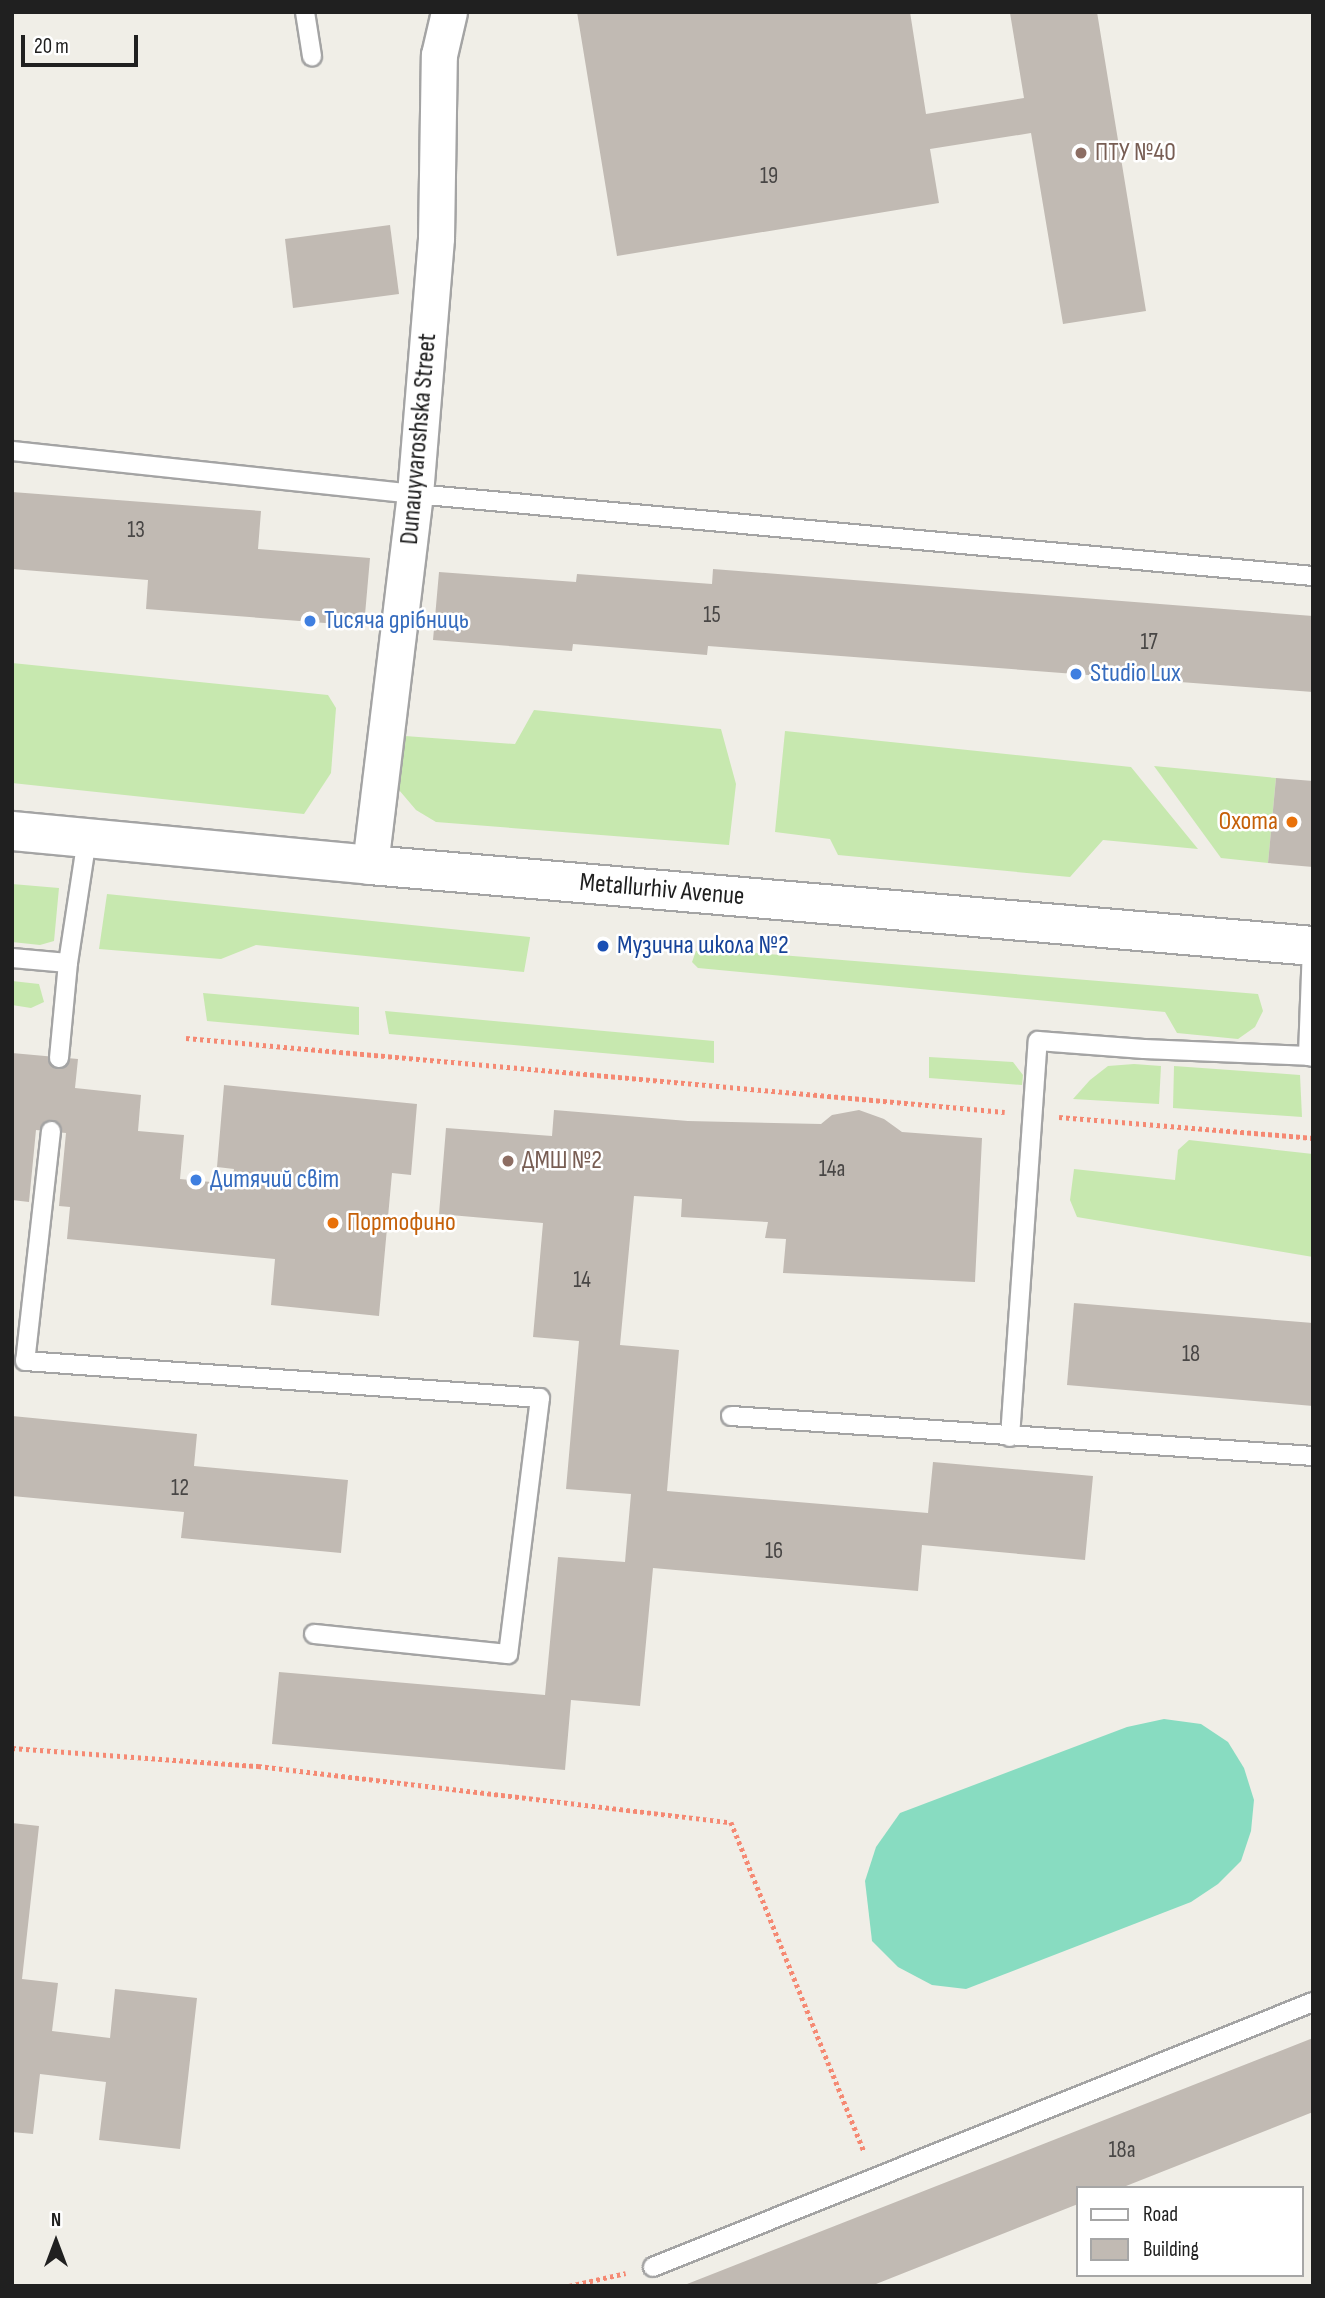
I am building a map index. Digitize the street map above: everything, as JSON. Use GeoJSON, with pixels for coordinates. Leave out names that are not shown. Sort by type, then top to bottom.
{"type":"FeatureCollection","features":[{"type":"Feature","properties":{"kind":"street","name":"Dunauyvaroshska Street"},"geometry":{"type":"LineString","coordinates":[[370,865],[415,494],[436,238],[439,55],[449,12]]}},
{"type":"Feature","properties":{"kind":"street","name":"Metallurhiv Avenue"},"geometry":{"type":"LineString","coordinates":[[12,831],[370,865],[1313,946]]}},
{"type":"Feature","properties":{"kind":"lane"},"geometry":{"type":"LineString","coordinates":[[305,12],[312,56]]}},
{"type":"Feature","properties":{"kind":"lane"},"geometry":{"type":"LineString","coordinates":[[12,451],[415,494],[1313,576]]}},
{"type":"Feature","properties":{"kind":"lane"},"geometry":{"type":"LineString","coordinates":[[59,1058],[68,963],[87,839]]}},
{"type":"Feature","properties":{"kind":"lane"},"geometry":{"type":"LineString","coordinates":[[1010,1437],[1038,1041],[1144,1049],[1310,1056],[1313,946]]}},
{"type":"Feature","properties":{"kind":"lane"},"geometry":{"type":"LineString","coordinates":[[12,958],[68,963]]}},
{"type":"Feature","properties":{"kind":"lane"},"geometry":{"type":"LineString","coordinates":[[51,1130],[25,1361],[540,1398],[508,1654],[314,1634]]}},
{"type":"Feature","properties":{"kind":"lane"},"geometry":{"type":"LineString","coordinates":[[732,1416],[1313,1456]]}},
{"type":"Feature","properties":{"kind":"lane"},"geometry":{"type":"LineString","coordinates":[[653,2267],[1313,2002]]}},
{"type":"Feature","properties":{"kind":"path"},"geometry":{"type":"LineString","coordinates":[[186,1038],[1313,1138]]}},
{"type":"Feature","properties":{"kind":"path"},"geometry":{"type":"LineString","coordinates":[[12,1748],[258,1766],[731,1822],[875,2178]]}},
{"type":"Feature","properties":{"kind":"path"},"geometry":{"type":"LineString","coordinates":[[569,2286],[653,2267]]}},
{"type":"Feature","properties":{"kind":"green space"},"geometry":{"type":"Polygon","coordinates":[[[12,663],[328,695],[336,708],[331,773],[304,814],[12,783],[12,663]]]}},
{"type":"Feature","properties":{"kind":"green space"},"geometry":{"type":"Polygon","coordinates":[[[534,710],[721,729],[736,784],[729,845],[436,822],[416,810],[399,790],[405,736],[515,744],[534,710]]]}},
{"type":"Feature","properties":{"kind":"green space"},"geometry":{"type":"Polygon","coordinates":[[[785,731],[1131,767],[1198,849],[1103,840],[1070,877],[838,855],[830,839],[775,832],[785,731]]]}},
{"type":"Feature","properties":{"kind":"green space"},"geometry":{"type":"Polygon","coordinates":[[[1154,766],[1276,778],[1268,863],[1221,858],[1154,766]]]}},
{"type":"Feature","properties":{"kind":"green space"},"geometry":{"type":"Polygon","coordinates":[[[12,884],[59,888],[54,941],[40,945],[12,942],[12,884]]]}},
{"type":"Feature","properties":{"kind":"green space"},"geometry":{"type":"Polygon","coordinates":[[[107,894],[530,938],[524,972],[256,945],[221,959],[99,949],[107,894]]]}},
{"type":"Feature","properties":{"kind":"green space"},"geometry":{"type":"Polygon","coordinates":[[[708,949],[1258,994],[1263,1011],[1255,1027],[1238,1039],[1177,1033],[1165,1012],[698,968],[692,962],[696,951],[708,949]]]}},
{"type":"Feature","properties":{"kind":"green space"},"geometry":{"type":"Polygon","coordinates":[[[12,981],[39,984],[44,1002],[31,1008],[12,1005],[12,981]]]}},
{"type":"Feature","properties":{"kind":"green space"},"geometry":{"type":"Polygon","coordinates":[[[203,993],[359,1007],[359,1035],[207,1021],[203,993]]]}},
{"type":"Feature","properties":{"kind":"green space"},"geometry":{"type":"Polygon","coordinates":[[[385,1011],[714,1041],[714,1063],[389,1034],[385,1011]]]}},
{"type":"Feature","properties":{"kind":"green space"},"geometry":{"type":"Polygon","coordinates":[[[929,1057],[1013,1062],[1023,1075],[1022,1085],[929,1078],[929,1057]]]}},
{"type":"Feature","properties":{"kind":"green space"},"geometry":{"type":"Polygon","coordinates":[[[1108,1066],[1161,1066],[1159,1104],[1073,1099],[1090,1080],[1108,1066]]]}},
{"type":"Feature","properties":{"kind":"green space"},"geometry":{"type":"Polygon","coordinates":[[[1174,1066],[1300,1075],[1302,1117],[1173,1108],[1174,1066]]]}},
{"type":"Feature","properties":{"kind":"green space"},"geometry":{"type":"Polygon","coordinates":[[[1189,1140],[1313,1154],[1313,1257],[1077,1217],[1070,1200],[1074,1169],[1175,1180],[1178,1150],[1189,1140]]]}},
{"type":"Feature","properties":{"kind":"green space"},"geometry":{"type":"Polygon","coordinates":[[[1164,1719],[1201,1724],[1228,1742],[1244,1768],[1254,1800],[1251,1831],[1241,1861],[1218,1884],[1191,1902],[966,1989],[932,1985],[898,1967],[872,1941],[865,1881],[876,1847],[900,1813],[1127,1727],[1164,1719]]]}},
{"type":"Feature","properties":{"kind":"building"},"geometry":{"type":"Polygon","coordinates":[[[577,12],[910,12],[926,114],[1024,98],[1010,13],[1097,12],[1146,311],[1063,324],[1031,133],[930,149],[939,203],[617,256],[577,12]]]}},
{"type":"Feature","properties":{"kind":"building"},"geometry":{"type":"Polygon","coordinates":[[[390,225],[399,294],[293,308],[285,239],[390,225]]]}},
{"type":"Feature","properties":{"kind":"building"},"geometry":{"type":"Polygon","coordinates":[[[12,492],[261,511],[258,549],[370,558],[364,626],[146,609],[148,580],[12,569],[12,492]]]}},
{"type":"Feature","properties":{"kind":"building"},"geometry":{"type":"Polygon","coordinates":[[[713,569],[1313,616],[1313,692],[708,646],[707,655],[573,644],[572,651],[433,640],[439,572],[576,582],[577,574],[712,584],[713,569]]]}},
{"type":"Feature","properties":{"kind":"building","name":"Охота"},"geometry":{"type":"Polygon","coordinates":[[[1276,778],[1313,781],[1313,867],[1268,863],[1276,778]]]}},
{"type":"Feature","properties":{"kind":"building"},"geometry":{"type":"Polygon","coordinates":[[[12,1053],[78,1059],[75,1088],[141,1095],[138,1131],[184,1135],[180,1179],[232,1184],[234,1169],[217,1167],[224,1085],[417,1104],[411,1175],[392,1173],[379,1316],[271,1305],[275,1259],[67,1239],[70,1207],[59,1206],[66,1133],[36,1130],[29,1202],[12,1200],[12,1053]]]}},
{"type":"Feature","properties":{"kind":"building"},"geometry":{"type":"Polygon","coordinates":[[[554,1110],[688,1121],[821,1124],[832,1115],[859,1110],[884,1119],[902,1132],[982,1138],[975,1282],[783,1273],[786,1239],[765,1238],[768,1222],[681,1217],[682,1199],[634,1196],[620,1345],[679,1350],[667,1491],[928,1513],[933,1462],[1093,1476],[1085,1560],[922,1545],[918,1591],[653,1568],[640,1706],[571,1700],[565,1770],[272,1744],[279,1672],[545,1695],[558,1557],[625,1562],[631,1494],[566,1489],[579,1341],[533,1337],[543,1223],[439,1214],[446,1128],[552,1136],[554,1110]]]}},
{"type":"Feature","properties":{"kind":"building"},"geometry":{"type":"Polygon","coordinates":[[[1074,1303],[1313,1323],[1313,1406],[1067,1385],[1074,1303]]]}},
{"type":"Feature","properties":{"kind":"building"},"geometry":{"type":"Polygon","coordinates":[[[12,1416],[197,1434],[194,1466],[348,1480],[341,1553],[181,1538],[184,1512],[12,1496],[12,1416]]]}},
{"type":"Feature","properties":{"kind":"building"},"geometry":{"type":"Polygon","coordinates":[[[12,1823],[39,1826],[22,1979],[58,1983],[52,2031],[110,2038],[115,1989],[197,1998],[180,2149],[99,2140],[106,2082],[40,2074],[33,2134],[12,2132],[12,1823]]]}},
{"type":"Feature","properties":{"kind":"building"},"geometry":{"type":"Polygon","coordinates":[[[1313,2038],[1313,2112],[1126,2186],[1076,2186],[1076,2205],[871,2286],[682,2286],[1313,2038]]]}},
{"type":"Feature","properties":{"kind":"place","name":"ПТУ №40"},"geometry":{"type":"Point","coordinates":[1081,153]}},
{"type":"Feature","properties":{"kind":"place","name":"Тисяча дрібниць"},"geometry":{"type":"Point","coordinates":[310,621]}},
{"type":"Feature","properties":{"kind":"place","name":"Studio Lux"},"geometry":{"type":"Point","coordinates":[1076,674]}},
{"type":"Feature","properties":{"kind":"place","name":"Охота"},"geometry":{"type":"Point","coordinates":[1292,822]}},
{"type":"Feature","properties":{"kind":"place","name":"Музична школа №2"},"geometry":{"type":"Point","coordinates":[603,946]}},
{"type":"Feature","properties":{"kind":"place","name":"ДМШ №2"},"geometry":{"type":"Point","coordinates":[508,1161]}},
{"type":"Feature","properties":{"kind":"place","name":"Дитячий світ"},"geometry":{"type":"Point","coordinates":[196,1180]}},
{"type":"Feature","properties":{"kind":"place","name":"Портофино"},"geometry":{"type":"Point","coordinates":[333,1223]}}]}
